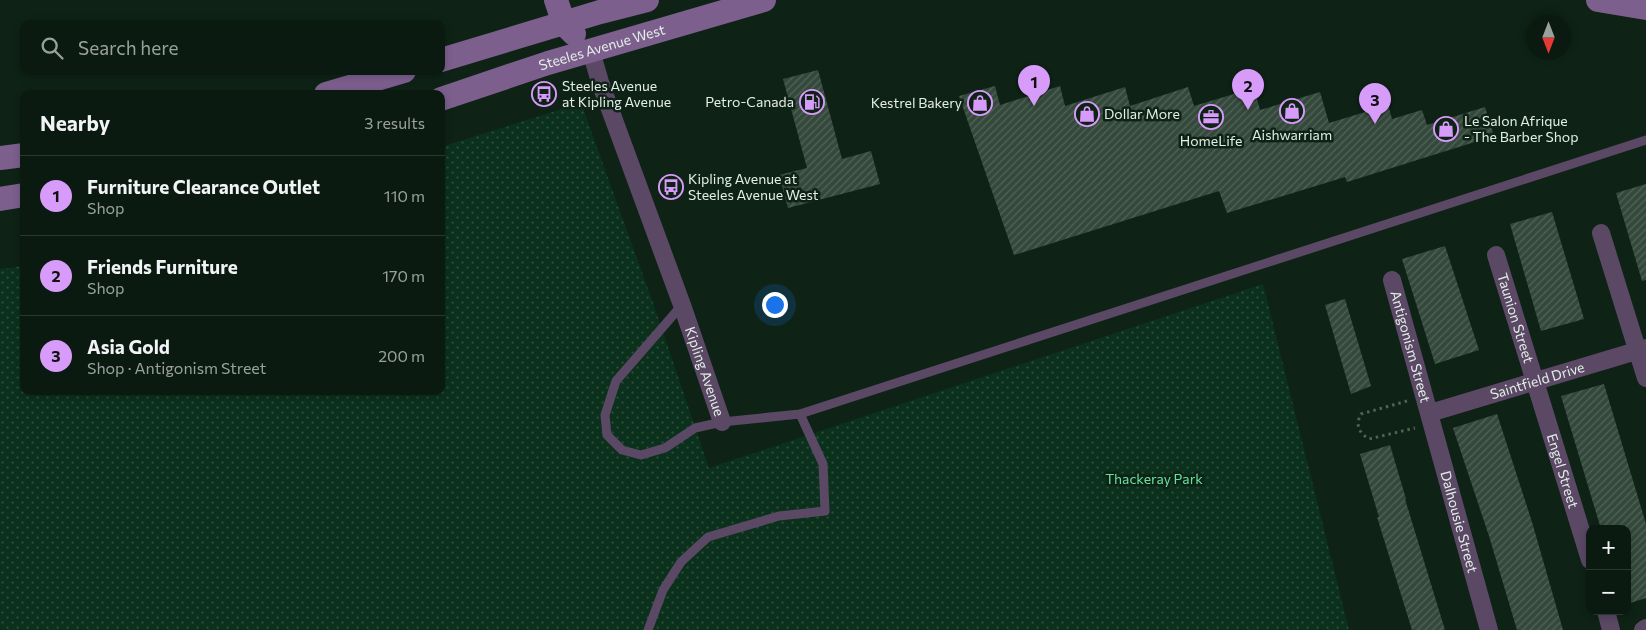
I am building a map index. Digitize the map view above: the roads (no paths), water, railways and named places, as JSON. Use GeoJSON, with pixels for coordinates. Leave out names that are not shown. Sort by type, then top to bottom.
{"type":"FeatureCollection","features":[{"type":"Feature","properties":{"kind":"main road","name":"Kipling Avenue"},"geometry":{"type":"LineString","coordinates":[[556,0],[564,24],[591,51]]}},
{"type":"Feature","properties":{"kind":"main road"},"geometry":{"type":"LineString","coordinates":[[445,59],[564,24],[598,6],[647,0]]}},
{"type":"Feature","properties":{"kind":"main road","name":"Steeles Avenue West"},"geometry":{"type":"LineString","coordinates":[[445,98],[548,63],[764,0]]}},
{"type":"Feature","properties":{"kind":"main road"},"geometry":{"type":"LineString","coordinates":[[1598,0],[1646,8]]}},
{"type":"Feature","properties":{"kind":"main road"},"geometry":{"type":"LineString","coordinates":[[591,51],[598,6]]}},
{"type":"Feature","properties":{"kind":"main road"},"geometry":{"type":"LineString","coordinates":[[340,90],[390,75]]}},
{"type":"Feature","properties":{"kind":"main road"},"geometry":{"type":"LineString","coordinates":[[0,158],[20,156]]}},
{"type":"Feature","properties":{"kind":"main road"},"geometry":{"type":"LineString","coordinates":[[0,199],[20,196]]}},
{"type":"Feature","properties":{"kind":"street","name":"Kipling Avenue"},"geometry":{"type":"LineString","coordinates":[[591,51],[603,90],[682,305],[722,422]]}},
{"type":"Feature","properties":{"kind":"street"},"geometry":{"type":"LineString","coordinates":[[1601,233],[1642,350],[1646,378]]}},
{"type":"Feature","properties":{"kind":"street","name":"Taunion Street"},"geometry":{"type":"LineString","coordinates":[[1496,255],[1535,382]]}},
{"type":"Feature","properties":{"kind":"street","name":"Antigonism Street"},"geometry":{"type":"LineString","coordinates":[[1392,280],[1430,413]]}},
{"type":"Feature","properties":{"kind":"street","name":"Saintfield Drive"},"geometry":{"type":"LineString","coordinates":[[1430,413],[1642,350]]}},
{"type":"Feature","properties":{"kind":"street","name":"Engel Street"},"geometry":{"type":"LineString","coordinates":[[1535,382],[1586,547]]}},
{"type":"Feature","properties":{"kind":"street","name":"Dalhousie Street"},"geometry":{"type":"LineString","coordinates":[[1430,413],[1489,630]]}},
{"type":"Feature","properties":{"kind":"street"},"geometry":{"type":"LineString","coordinates":[[1607,615],[1611,630]]}},
{"type":"Feature","properties":{"kind":"lane"},"geometry":{"type":"LineString","coordinates":[[722,422],[800,414],[1646,140]]}},
{"type":"Feature","properties":{"kind":"lane","name":"Kipling Avenue"},"geometry":{"type":"LineString","coordinates":[[682,305],[616,381],[605,415],[607,435],[622,450],[641,455],[665,448],[695,428],[722,422]]}},
{"type":"Feature","properties":{"kind":"lane"},"geometry":{"type":"LineString","coordinates":[[648,630],[663,590],[682,562],[708,538],[779,516],[825,511],[823,464],[800,414]]}},
{"type":"Feature","properties":{"kind":"place","name":"Steeles Avenue at Kipling Avenue"},"geometry":{"type":"Point","coordinates":[544,94]}},
{"type":"Feature","properties":{"kind":"place","name":"Petro-Canada"},"geometry":{"type":"Point","coordinates":[812,102]}},
{"type":"Feature","properties":{"kind":"place","name":"Kestrel Bakery"},"geometry":{"type":"Point","coordinates":[980,103]}},
{"type":"Feature","properties":{"kind":"place","name":"Furniture Clearance Outlet"},"geometry":{"type":"Point","coordinates":[1034,106]}},
{"type":"Feature","properties":{"kind":"place","name":"Friends Furniture"},"geometry":{"type":"Point","coordinates":[1248,110]}},
{"type":"Feature","properties":{"kind":"place","name":"Aishwarriam"},"geometry":{"type":"Point","coordinates":[1292,111]}},
{"type":"Feature","properties":{"kind":"place","name":"Dollar More"},"geometry":{"type":"Point","coordinates":[1087,114]}},
{"type":"Feature","properties":{"kind":"place","name":"HomeLife"},"geometry":{"type":"Point","coordinates":[1211,117]}},
{"type":"Feature","properties":{"kind":"place","name":"Asia Gold"},"geometry":{"type":"Point","coordinates":[1375,124]}},
{"type":"Feature","properties":{"kind":"place","name":"Le Salon Afrique - The Barber Shop"},"geometry":{"type":"Point","coordinates":[1446,129]}},
{"type":"Feature","properties":{"kind":"place","name":"Kipling Avenue at Steeles Avenue West"},"geometry":{"type":"Point","coordinates":[671,187]}},
{"type":"Feature","properties":{"kind":"park label","name":"Thackeray Park"},"geometry":{"type":"Point","coordinates":[1154,479]}}]}
